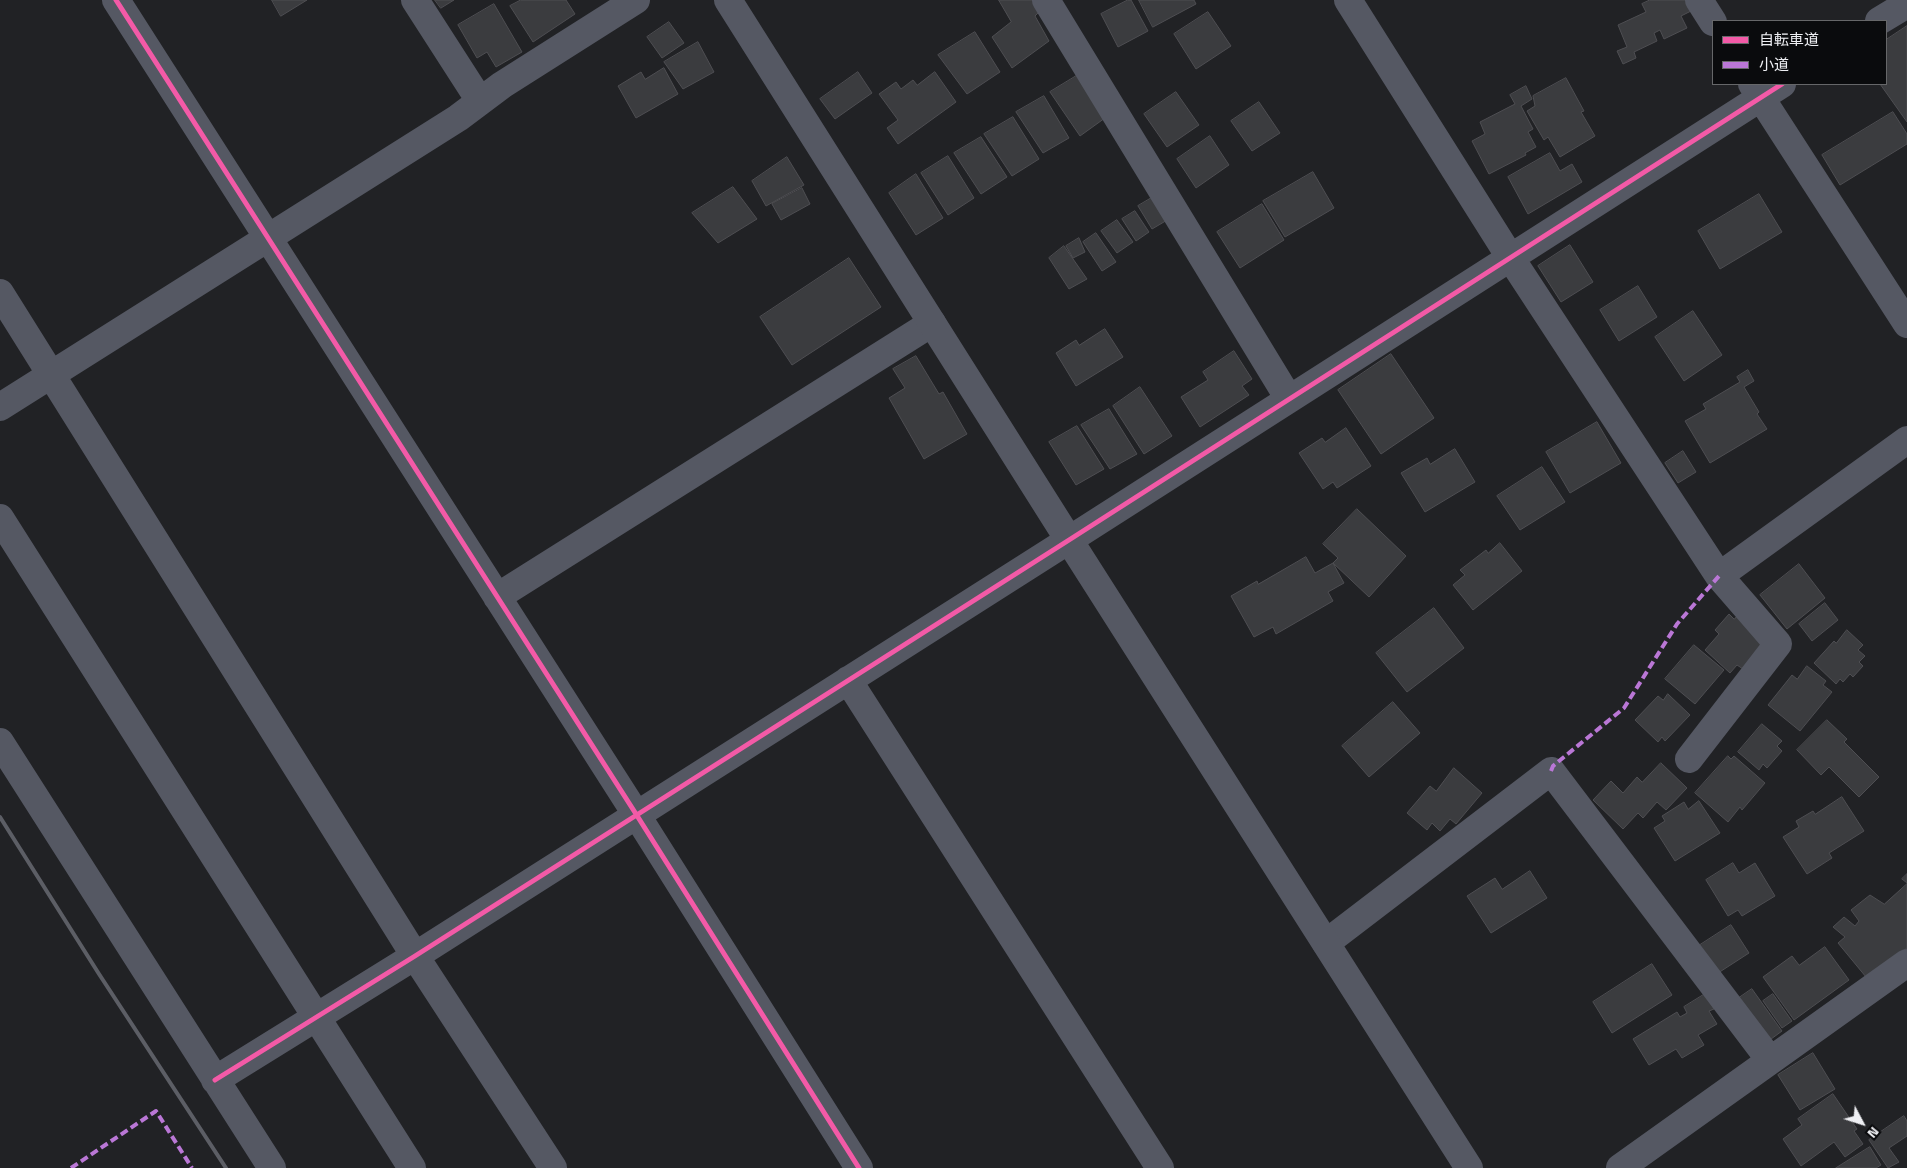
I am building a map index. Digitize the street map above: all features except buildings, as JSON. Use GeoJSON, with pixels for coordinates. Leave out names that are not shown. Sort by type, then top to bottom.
{"type":"FeatureCollection","features":[{"type":"Feature","properties":{"kind":"street"},"geometry":{"type":"LineString","coordinates":[[116,0],[636,814],[859,1168]]}},
{"type":"Feature","properties":{"kind":"street"},"geometry":{"type":"LineString","coordinates":[[415,0],[480,101]]}},
{"type":"Feature","properties":{"kind":"street"},"geometry":{"type":"LineString","coordinates":[[0,407],[458,118],[502,85],[636,0]]}},
{"type":"Feature","properties":{"kind":"street"},"geometry":{"type":"LineString","coordinates":[[728,0],[1469,1168]]}},
{"type":"Feature","properties":{"kind":"street"},"geometry":{"type":"LineString","coordinates":[[1046,0],[1289,399]]}},
{"type":"Feature","properties":{"kind":"street"},"geometry":{"type":"LineString","coordinates":[[1348,0],[1510,257],[1719,576],[1778,644],[1689,759]]}},
{"type":"Feature","properties":{"kind":"street"},"geometry":{"type":"LineString","coordinates":[[1700,0],[1712,20]]}},
{"type":"Feature","properties":{"kind":"street"},"geometry":{"type":"LineString","coordinates":[[1881,20],[1907,4]]}},
{"type":"Feature","properties":{"kind":"street"},"geometry":{"type":"LineString","coordinates":[[215,1080],[415,956],[1069,540],[1510,257],[1765,88],[1907,324]]}},
{"type":"Feature","properties":{"kind":"street"},"geometry":{"type":"LineString","coordinates":[[0,293],[415,956],[553,1168]]}},
{"type":"Feature","properties":{"kind":"street"},"geometry":{"type":"LineString","coordinates":[[497,597],[932,323]]}},
{"type":"Feature","properties":{"kind":"street"},"geometry":{"type":"LineString","coordinates":[[1719,576],[1907,440]]}},
{"type":"Feature","properties":{"kind":"street"},"geometry":{"type":"LineString","coordinates":[[0,518],[315,1018],[412,1168]]}},
{"type":"Feature","properties":{"kind":"street"},"geometry":{"type":"LineString","coordinates":[[848,680],[1160,1168]]}},
{"type":"Feature","properties":{"kind":"street"},"geometry":{"type":"LineString","coordinates":[[0,742],[272,1168]]}},
{"type":"Feature","properties":{"kind":"street"},"geometry":{"type":"LineString","coordinates":[[1326,943],[1551,771],[1770,1060]]}},
{"type":"Feature","properties":{"kind":"street"},"geometry":{"type":"LineString","coordinates":[[1620,1168],[1907,963]]}},
{"type":"Feature","properties":{"kind":"railway"},"geometry":{"type":"LineString","coordinates":[[0,817],[99,974],[226,1168]]}},
{"type":"Feature","properties":{"kind":"marked path"},"geometry":{"type":"LineString","coordinates":[[1551,771],[1553,766],[1624,708],[1677,624],[1719,576]]}},
{"type":"Feature","properties":{"kind":"marked path"},"geometry":{"type":"LineString","coordinates":[[71,1168],[156,1111],[192,1168]]}},
{"type":"Feature","properties":{"kind":"cycle path"},"geometry":{"type":"LineString","coordinates":[[116,0],[636,814],[859,1168]]}},
{"type":"Feature","properties":{"kind":"cycle path"},"geometry":{"type":"LineString","coordinates":[[215,1080],[415,956],[1780,85]]}}]}
